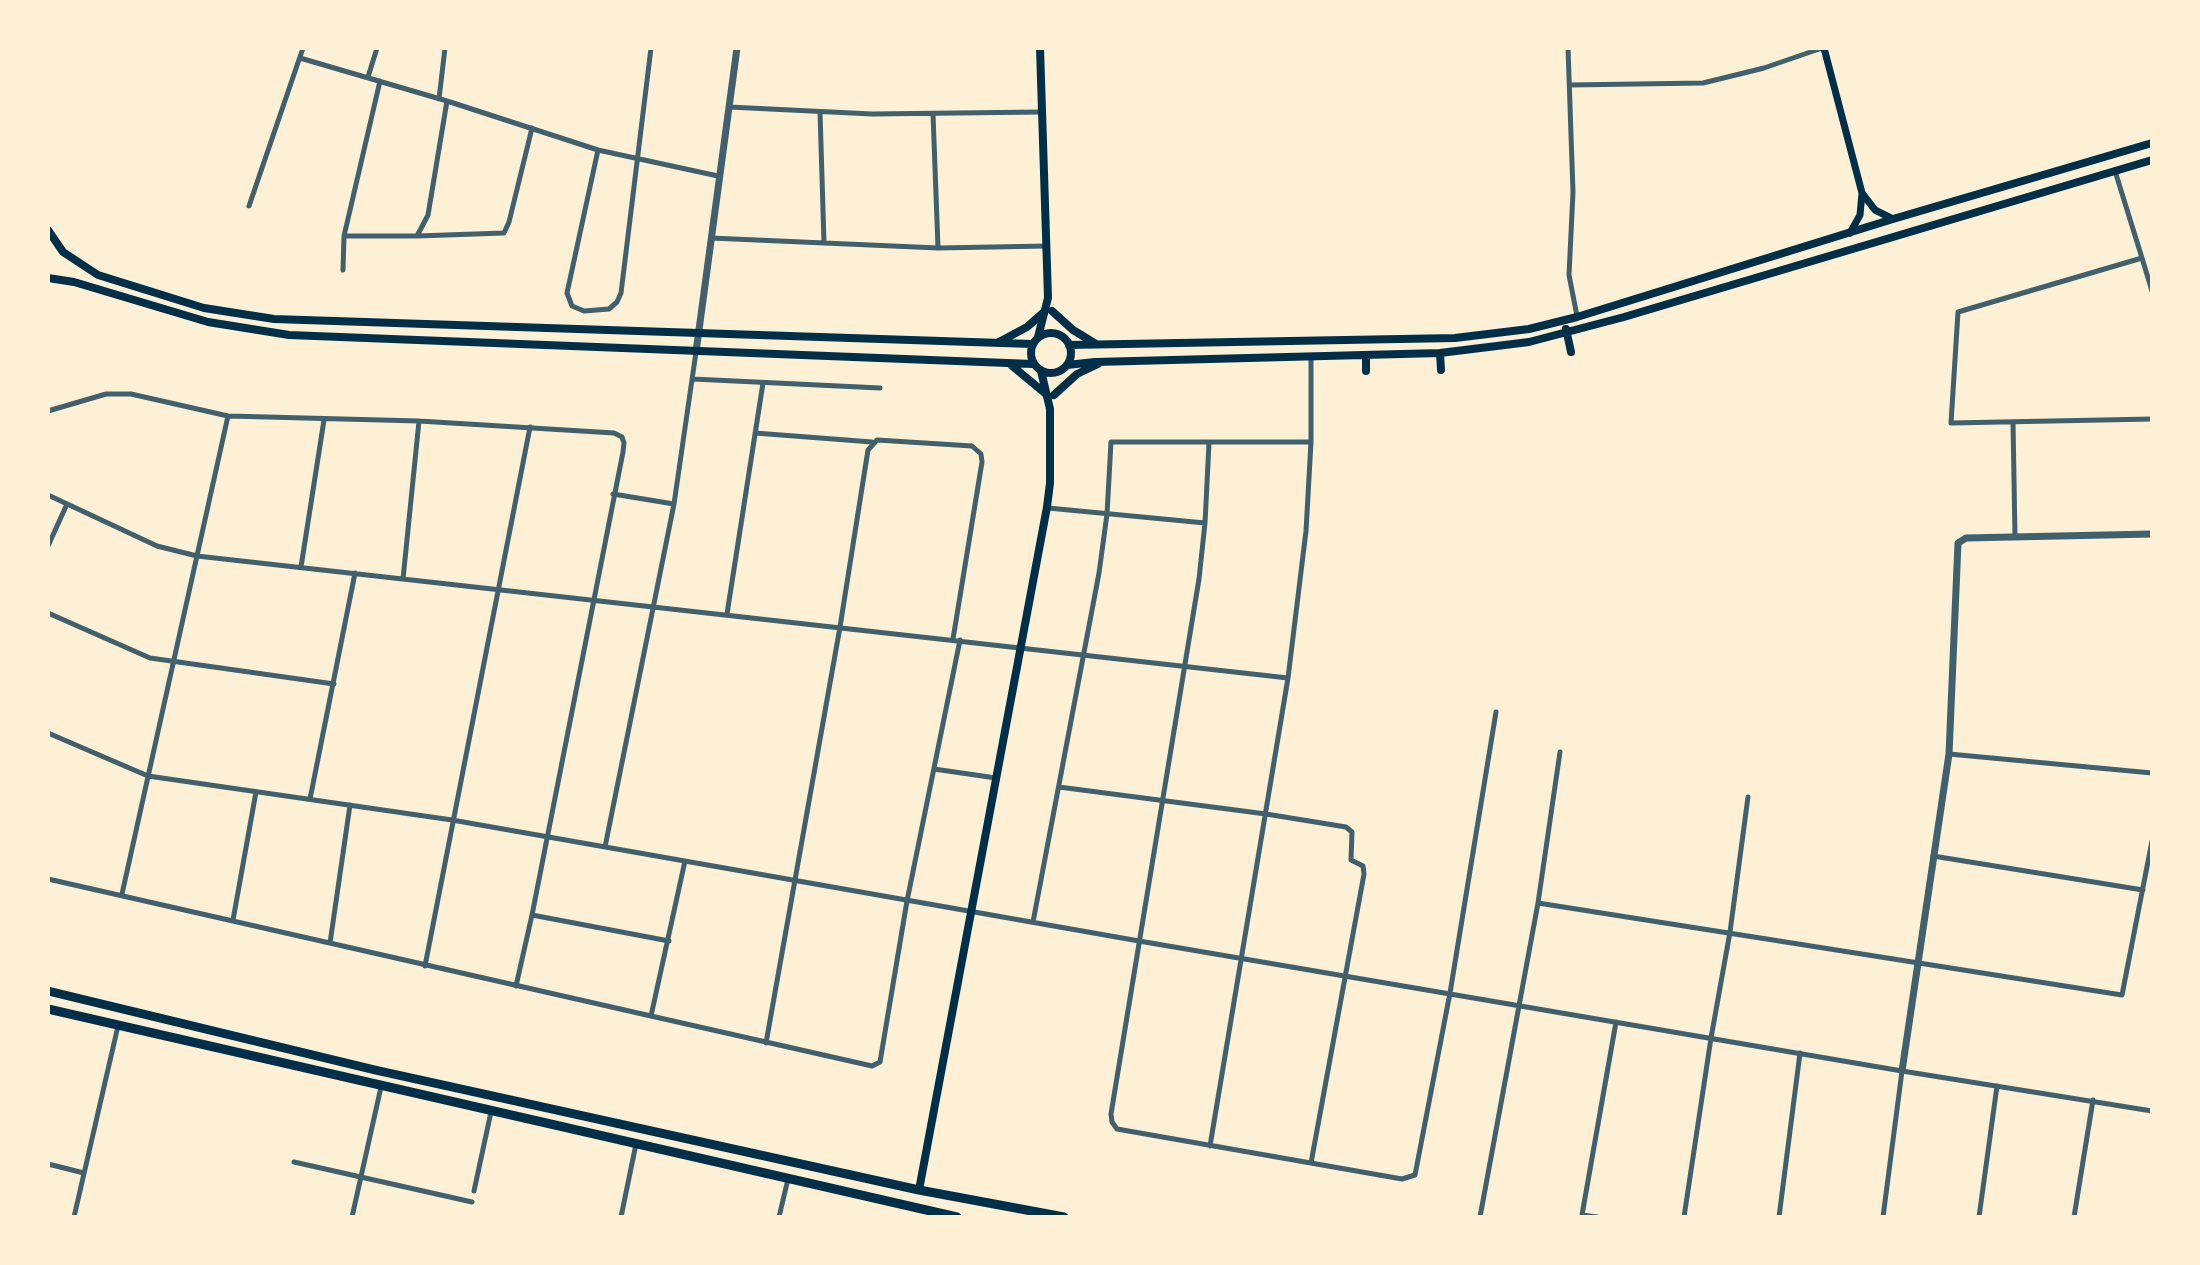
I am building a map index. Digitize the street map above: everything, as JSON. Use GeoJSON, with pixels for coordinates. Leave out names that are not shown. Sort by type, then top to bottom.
{"type":"FeatureCollection","features":[{"type":"Feature","properties":{"kind":"highway"},"geometry":{"type":"LineString","coordinates":[[48,991],[375,1070],[919,1190],[1064,1217]]}},
{"type":"Feature","properties":{"kind":"highway"},"geometry":{"type":"LineString","coordinates":[[48,1009],[957,1217]]}},
{"type":"Feature","properties":{"kind":"main road"},"geometry":{"type":"LineString","coordinates":[[919,1190],[1050,483],[1050,395],[1041,371],[1031,358],[1048,311],[1040,48]]}},
{"type":"Feature","properties":{"kind":"main road"},"geometry":{"type":"LineString","coordinates":[[1823,48],[1862,193],[1860,215],[1850,233]]}},
{"type":"Feature","properties":{"kind":"main road"},"geometry":{"type":"LineString","coordinates":[[1069,345],[1455,338],[1507,333],[1577,317],[2152,143]]}},
{"type":"Feature","properties":{"kind":"main road"},"geometry":{"type":"LineString","coordinates":[[1067,365],[1106,361],[1440,353],[1504,346],[1567,333],[2152,160]]}},
{"type":"Feature","properties":{"kind":"main road"},"geometry":{"type":"LineString","coordinates":[[1862,193],[1875,210],[1893,219]]}},
{"type":"Feature","properties":{"kind":"main road"},"geometry":{"type":"LineString","coordinates":[[48,230],[63,252],[98,275],[158,295],[235,314],[316,322],[997,343],[1035,341],[1049,333],[1061,336]]}},
{"type":"Feature","properties":{"kind":"main road"},"geometry":{"type":"LineString","coordinates":[[1794,251],[1798,265]]}},
{"type":"Feature","properties":{"kind":"main road"},"geometry":{"type":"LineString","coordinates":[[48,278],[74,282],[175,314],[262,333],[1033,364]]}},
{"type":"Feature","properties":{"kind":"main road"},"geometry":{"type":"LineString","coordinates":[[1048,311],[1069,345],[1071,355],[1067,365],[1059,372],[1050,395]]}},
{"type":"Feature","properties":{"kind":"main road"},"geometry":{"type":"LineString","coordinates":[[997,343],[1048,311]]}},
{"type":"Feature","properties":{"kind":"main road"},"geometry":{"type":"LineString","coordinates":[[1048,311],[1097,345]]}},
{"type":"Feature","properties":{"kind":"main road"},"geometry":{"type":"LineString","coordinates":[[1564,320],[1571,352]]}},
{"type":"Feature","properties":{"kind":"main road"},"geometry":{"type":"LineString","coordinates":[[1440,353],[1441,370]]}},
{"type":"Feature","properties":{"kind":"main road"},"geometry":{"type":"LineString","coordinates":[[1366,355],[1366,371]]}},
{"type":"Feature","properties":{"kind":"main road"},"geometry":{"type":"LineString","coordinates":[[1050,395],[1077,374],[1106,361]]}},
{"type":"Feature","properties":{"kind":"main road"},"geometry":{"type":"LineString","coordinates":[[1006,363],[1050,395]]}},
{"type":"Feature","properties":{"kind":"main road"},"geometry":{"type":"LineString","coordinates":[[1041,371],[1059,372]]}},
{"type":"Feature","properties":{"kind":"street"},"geometry":{"type":"LineString","coordinates":[[249,206],[303,48]]}},
{"type":"Feature","properties":{"kind":"street"},"geometry":{"type":"LineString","coordinates":[[368,77],[377,48]]}},
{"type":"Feature","properties":{"kind":"street"},"geometry":{"type":"LineString","coordinates":[[439,99],[445,48]]}},
{"type":"Feature","properties":{"kind":"street"},"geometry":{"type":"LineString","coordinates":[[598,150],[567,289],[569,302],[580,311],[604,311],[620,298],[651,48]]}},
{"type":"Feature","properties":{"kind":"street"},"geometry":{"type":"LineString","coordinates":[[605,847],[674,504],[737,48]]}},
{"type":"Feature","properties":{"kind":"street"},"geometry":{"type":"LineString","coordinates":[[1568,48],[1573,192],[1569,275],[1577,317]]}},
{"type":"Feature","properties":{"kind":"street"},"geometry":{"type":"LineString","coordinates":[[1570,85],[1703,83],[1764,68],[1823,48]]}},
{"type":"Feature","properties":{"kind":"street"},"geometry":{"type":"LineString","coordinates":[[300,58],[598,150],[718,176]]}},
{"type":"Feature","properties":{"kind":"street"},"geometry":{"type":"LineString","coordinates":[[343,270],[344,236],[380,81]]}},
{"type":"Feature","properties":{"kind":"street"},"geometry":{"type":"LineString","coordinates":[[417,236],[428,215],[447,101]]}},
{"type":"Feature","properties":{"kind":"street"},"geometry":{"type":"LineString","coordinates":[[729,107],[933,114],[1041,112]]}},
{"type":"Feature","properties":{"kind":"street"},"geometry":{"type":"LineString","coordinates":[[820,112],[824,243]]}},
{"type":"Feature","properties":{"kind":"street"},"geometry":{"type":"LineString","coordinates":[[933,114],[938,248]]}},
{"type":"Feature","properties":{"kind":"street"},"geometry":{"type":"LineString","coordinates":[[344,236],[504,233],[532,128]]}},
{"type":"Feature","properties":{"kind":"street"},"geometry":{"type":"LineString","coordinates":[[2115,171],[2152,291]]}},
{"type":"Feature","properties":{"kind":"street"},"geometry":{"type":"LineString","coordinates":[[710,238],[938,248],[1047,246]]}},
{"type":"Feature","properties":{"kind":"street"},"geometry":{"type":"LineString","coordinates":[[2142,258],[1958,312],[1951,423],[2152,419]]}},
{"type":"Feature","properties":{"kind":"street"},"geometry":{"type":"LineString","coordinates":[[1210,1146],[1288,678],[1306,531],[1311,442],[1311,356]]}},
{"type":"Feature","properties":{"kind":"street"},"geometry":{"type":"LineString","coordinates":[[693,379],[880,388]]}},
{"type":"Feature","properties":{"kind":"street"},"geometry":{"type":"LineString","coordinates":[[727,614],[763,383]]}},
{"type":"Feature","properties":{"kind":"street"},"geometry":{"type":"LineString","coordinates":[[48,411],[106,394],[119,394],[145,396],[228,416],[419,421],[619,434],[624,443],[516,986]]}},
{"type":"Feature","properties":{"kind":"street"},"geometry":{"type":"LineString","coordinates":[[122,894],[228,416]]}},
{"type":"Feature","properties":{"kind":"street"},"geometry":{"type":"LineString","coordinates":[[301,567],[324,420]]}},
{"type":"Feature","properties":{"kind":"street"},"geometry":{"type":"LineString","coordinates":[[403,579],[419,421]]}},
{"type":"Feature","properties":{"kind":"street"},"geometry":{"type":"LineString","coordinates":[[2013,422],[2015,537]]}},
{"type":"Feature","properties":{"kind":"street"},"geometry":{"type":"LineString","coordinates":[[425,966],[530,427]]}},
{"type":"Feature","properties":{"kind":"street"},"geometry":{"type":"LineString","coordinates":[[48,879],[766,1043],[872,1066],[880,1062],[957,640],[981,454],[972,446],[755,433]]}},
{"type":"Feature","properties":{"kind":"street"},"geometry":{"type":"LineString","coordinates":[[766,1043],[840,627],[868,450],[873,442]]}},
{"type":"Feature","properties":{"kind":"street"},"geometry":{"type":"LineString","coordinates":[[1033,923],[1099,573],[1107,514],[1111,442],[1311,442]]}},
{"type":"Feature","properties":{"kind":"street"},"geometry":{"type":"LineString","coordinates":[[1209,443],[1199,579],[1112,1122],[1122,1131],[1402,1179],[1415,1175],[1450,993],[1496,712]]}},
{"type":"Feature","properties":{"kind":"street"},"geometry":{"type":"LineString","coordinates":[[613,494],[674,504]]}},
{"type":"Feature","properties":{"kind":"street"},"geometry":{"type":"LineString","coordinates":[[48,495],[157,546],[197,556],[1288,678]]}},
{"type":"Feature","properties":{"kind":"street"},"geometry":{"type":"LineString","coordinates":[[48,546],[67,504]]}},
{"type":"Feature","properties":{"kind":"street"},"geometry":{"type":"LineString","coordinates":[[1047,507],[1205,523]]}},
{"type":"Feature","properties":{"kind":"street"},"geometry":{"type":"LineString","coordinates":[[1883,1217],[1949,754],[1957,546],[1966,538],[2152,534]]}},
{"type":"Feature","properties":{"kind":"street"},"geometry":{"type":"LineString","coordinates":[[310,799],[355,573]]}},
{"type":"Feature","properties":{"kind":"street"},"geometry":{"type":"LineString","coordinates":[[48,613],[150,658],[334,684]]}},
{"type":"Feature","properties":{"kind":"street"},"geometry":{"type":"LineString","coordinates":[[48,733],[148,776],[452,820],[1033,923],[2152,1111]]}},
{"type":"Feature","properties":{"kind":"street"},"geometry":{"type":"LineString","coordinates":[[1480,1217],[1538,903],[1560,752]]}},
{"type":"Feature","properties":{"kind":"street"},"geometry":{"type":"LineString","coordinates":[[1949,754],[2152,773]]}},
{"type":"Feature","properties":{"kind":"street"},"geometry":{"type":"LineString","coordinates":[[934,769],[996,778]]}},
{"type":"Feature","properties":{"kind":"street"},"geometry":{"type":"LineString","coordinates":[[1059,787],[1266,814],[1346,827],[1352,832],[1351,860],[1363,866],[1364,870],[1311,1163]]}},
{"type":"Feature","properties":{"kind":"street"},"geometry":{"type":"LineString","coordinates":[[233,920],[256,792]]}},
{"type":"Feature","properties":{"kind":"street"},"geometry":{"type":"LineString","coordinates":[[1684,1217],[1730,932],[1748,797]]}},
{"type":"Feature","properties":{"kind":"street"},"geometry":{"type":"LineString","coordinates":[[330,943],[350,805]]}},
{"type":"Feature","properties":{"kind":"street"},"geometry":{"type":"LineString","coordinates":[[1538,903],[2122,995],[2152,841]]}},
{"type":"Feature","properties":{"kind":"street"},"geometry":{"type":"LineString","coordinates":[[1933,856],[2143,890]]}},
{"type":"Feature","properties":{"kind":"street"},"geometry":{"type":"LineString","coordinates":[[651,1016],[685,861]]}},
{"type":"Feature","properties":{"kind":"street"},"geometry":{"type":"LineString","coordinates":[[532,915],[669,941]]}},
{"type":"Feature","properties":{"kind":"street"},"geometry":{"type":"LineString","coordinates":[[1597,1217],[1582,1215],[1616,1022]]}},
{"type":"Feature","properties":{"kind":"street"},"geometry":{"type":"LineString","coordinates":[[74,1217],[118,1026]]}},
{"type":"Feature","properties":{"kind":"street"},"geometry":{"type":"LineString","coordinates":[[1779,1217],[1800,1053]]}},
{"type":"Feature","properties":{"kind":"street"},"geometry":{"type":"LineString","coordinates":[[352,1217],[381,1086]]}},
{"type":"Feature","properties":{"kind":"street"},"geometry":{"type":"LineString","coordinates":[[1979,1217],[1997,1086]]}},
{"type":"Feature","properties":{"kind":"street"},"geometry":{"type":"LineString","coordinates":[[2074,1217],[2093,1100]]}},
{"type":"Feature","properties":{"kind":"street"},"geometry":{"type":"LineString","coordinates":[[474,1191],[491,1111]]}},
{"type":"Feature","properties":{"kind":"street"},"geometry":{"type":"LineString","coordinates":[[621,1217],[636,1144]]}},
{"type":"Feature","properties":{"kind":"street"},"geometry":{"type":"LineString","coordinates":[[294,1162],[472,1202]]}},
{"type":"Feature","properties":{"kind":"street"},"geometry":{"type":"LineString","coordinates":[[48,1164],[84,1173]]}},
{"type":"Feature","properties":{"kind":"street"},"geometry":{"type":"LineString","coordinates":[[779,1217],[788,1179]]}}]}
